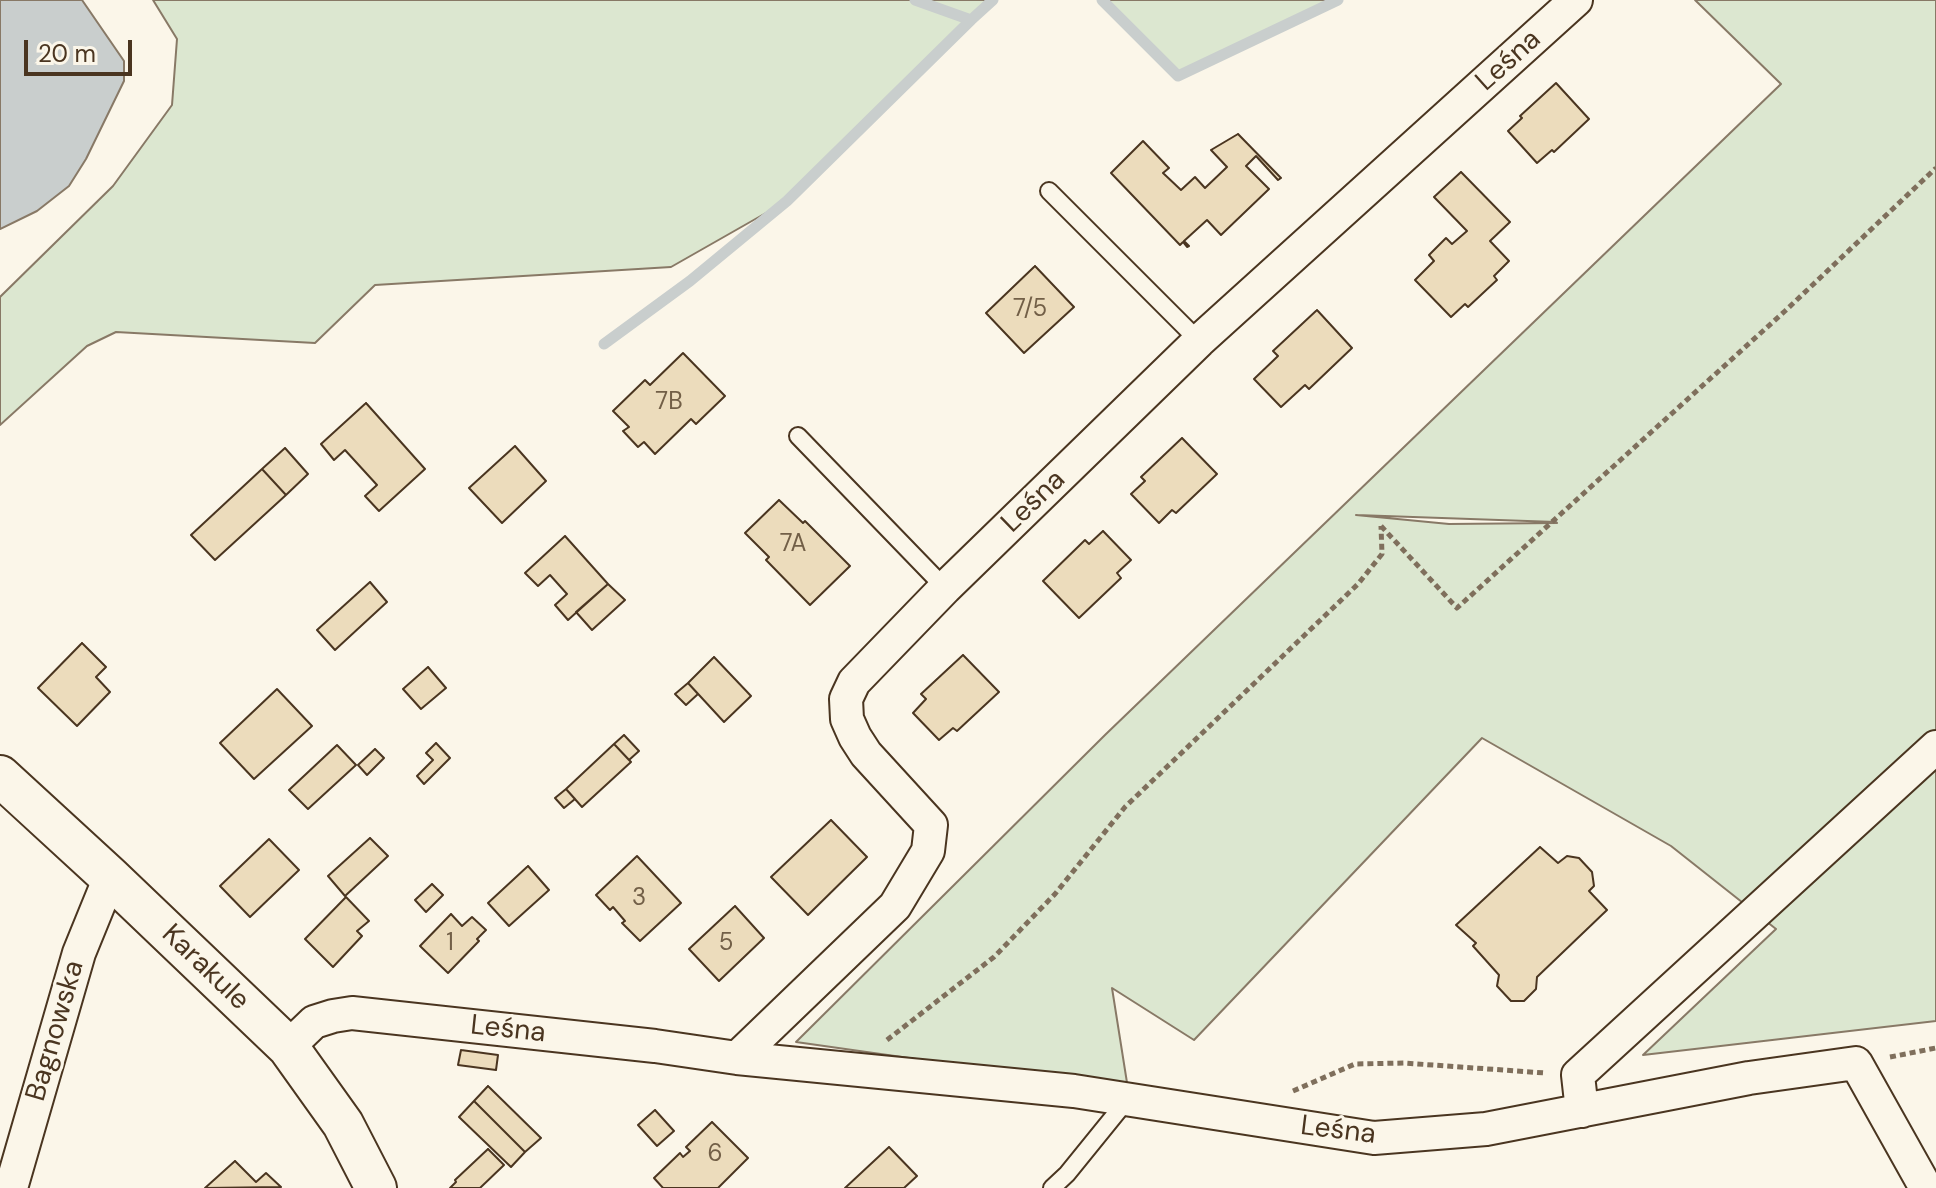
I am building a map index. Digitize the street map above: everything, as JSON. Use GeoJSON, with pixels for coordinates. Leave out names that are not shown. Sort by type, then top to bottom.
{"type":"FeatureCollection","features":[{"type":"Feature","properties":{"kind":"street","name":"Leśna"},"geometry":{"type":"LineString","coordinates":[[737,1058],[895,906],[928,851],[931,825],[866,754],[847,719],[846,699],[854,682],[945,588],[1199,341],[1576,0]]}},
{"type":"Feature","properties":{"kind":"street"},"geometry":{"type":"LineString","coordinates":[[1582,1111],[1578,1075],[1936,747]]}},
{"type":"Feature","properties":{"kind":"street","name":"Karakule"},"geometry":{"type":"LineString","coordinates":[[0,776],[288,1047],[343,1124],[376,1188]]}},
{"type":"Feature","properties":{"kind":"street","name":"Bagnowska"},"geometry":{"type":"LineString","coordinates":[[11,1188],[79,953],[110,877]]}},
{"type":"Feature","properties":{"kind":"street","name":"Leśna"},"geometry":{"type":"LineString","coordinates":[[288,1047],[314,1022],[352,1013],[737,1058],[1074,1091],[1374,1138],[1486,1129],[1749,1078],[1856,1063]]}},
{"type":"Feature","properties":{"kind":"street"},"geometry":{"type":"LineString","coordinates":[[1856,1063],[1926,1188]]}},
{"type":"Feature","properties":{"kind":"lane"},"geometry":{"type":"LineString","coordinates":[[1049,191],[1199,341]]}},
{"type":"Feature","properties":{"kind":"lane"},"geometry":{"type":"LineString","coordinates":[[798,436],[945,588]]}},
{"type":"Feature","properties":{"kind":"lane"},"geometry":{"type":"LineString","coordinates":[[1052,1188],[1127,1100]]}},
{"type":"Feature","properties":{"kind":"path"},"geometry":{"type":"LineString","coordinates":[[850,1069],[994,957],[1055,894],[1125,807],[1358,584],[1382,554],[1381,526],[1457,608],[1785,311],[1936,168]]}},
{"type":"Feature","properties":{"kind":"path"},"geometry":{"type":"LineString","coordinates":[[1856,1063],[1936,1048]]}},
{"type":"Feature","properties":{"kind":"path"},"geometry":{"type":"LineString","coordinates":[[1255,1119],[1294,1089],[1355,1064],[1404,1063],[1578,1075]]}},
{"type":"Feature","properties":{"kind":"green space"},"geometry":{"type":"Polygon","coordinates":[[[153,0],[993,0],[787,201],[671,267],[375,285],[315,343],[116,332],[87,346],[0,425],[0,297],[113,186],[172,105],[177,39],[153,0]]]}},
{"type":"Feature","properties":{"kind":"green space"},"geometry":{"type":"Polygon","coordinates":[[[1102,0],[1338,0],[1178,76],[1102,0]]]}},
{"type":"Feature","properties":{"kind":"green space"},"geometry":{"type":"Polygon","coordinates":[[[1695,0],[1936,0],[1936,1021],[1643,1055],[1776,929],[1671,846],[1482,738],[1194,1040],[1112,988],[1128,1089],[796,1042],[1105,735],[1781,84],[1695,0]],[[1356,515],[1449,524],[1556,522],[1356,515]]]}},
{"type":"Feature","properties":{"kind":"shaded area"},"geometry":{"type":"Polygon","coordinates":[[[0,0],[82,0],[124,61],[124,81],[86,159],[69,186],[37,211],[0,229],[0,0]]]}},
{"type":"Feature","properties":{"kind":"building"},"geometry":{"type":"Polygon","coordinates":[[[1556,83],[1589,119],[1554,152],[1552,150],[1537,163],[1508,131],[1556,83]]]}},
{"type":"Feature","properties":{"kind":"building"},"geometry":{"type":"Polygon","coordinates":[[[1238,134],[1281,178],[1278,180],[1256,156],[1246,166],[1269,189],[1221,235],[1207,220],[1184,241],[1187,247],[1183,242],[1180,245],[1111,173],[1143,141],[1169,168],[1163,173],[1181,190],[1195,177],[1205,188],[1227,167],[1211,150],[1238,134]]]}},
{"type":"Feature","properties":{"kind":"building"},"geometry":{"type":"Polygon","coordinates":[[[1461,172],[1510,222],[1490,241],[1509,261],[1494,276],[1497,280],[1468,307],[1465,304],[1451,317],[1415,280],[1434,261],[1429,255],[1446,238],[1452,244],[1467,231],[1434,197],[1461,172]]]}},
{"type":"Feature","properties":{"kind":"building"},"geometry":{"type":"Polygon","coordinates":[[[1035,266],[1074,307],[1024,353],[986,313],[1035,266]]]}},
{"type":"Feature","properties":{"kind":"building"},"geometry":{"type":"Polygon","coordinates":[[[1317,310],[1352,348],[1309,389],[1305,385],[1281,407],[1254,379],[1278,356],[1273,351],[1317,310]]]}},
{"type":"Feature","properties":{"kind":"building"},"geometry":{"type":"Polygon","coordinates":[[[683,353],[725,396],[696,424],[691,419],[655,454],[644,442],[638,447],[623,431],[629,427],[613,411],[645,380],[650,385],[683,353]]]}},
{"type":"Feature","properties":{"kind":"building"},"geometry":{"type":"Polygon","coordinates":[[[366,403],[425,469],[379,511],[365,496],[377,485],[345,450],[334,460],[321,444],[366,403]]]}},
{"type":"Feature","properties":{"kind":"building"},"geometry":{"type":"Polygon","coordinates":[[[1182,438],[1217,474],[1176,513],[1172,510],[1159,523],[1131,494],[1145,481],[1141,477],[1182,438]]]}},
{"type":"Feature","properties":{"kind":"building"},"geometry":{"type":"Polygon","coordinates":[[[515,446],[546,481],[502,523],[469,488],[515,446]]]}},
{"type":"Feature","properties":{"kind":"building"},"geometry":{"type":"Polygon","coordinates":[[[285,448],[308,474],[286,495],[262,469],[285,448]]]}},
{"type":"Feature","properties":{"kind":"building"},"geometry":{"type":"Polygon","coordinates":[[[262,469],[286,495],[215,560],[191,535],[262,469]]]}},
{"type":"Feature","properties":{"kind":"building"},"geometry":{"type":"Polygon","coordinates":[[[779,500],[850,566],[810,605],[766,560],[769,557],[745,533],[779,500]]]}},
{"type":"Feature","properties":{"kind":"building"},"geometry":{"type":"Polygon","coordinates":[[[1103,531],[1131,560],[1117,573],[1121,578],[1079,618],[1043,581],[1085,540],[1089,544],[1103,531]]]}},
{"type":"Feature","properties":{"kind":"building"},"geometry":{"type":"Polygon","coordinates":[[[565,536],[608,584],[568,620],[555,605],[567,594],[550,575],[538,586],[525,573],[565,536]]]}},
{"type":"Feature","properties":{"kind":"building"},"geometry":{"type":"Polygon","coordinates":[[[370,582],[387,602],[335,650],[317,630],[370,582]]]}},
{"type":"Feature","properties":{"kind":"building"},"geometry":{"type":"Polygon","coordinates":[[[608,584],[625,600],[592,630],[576,612],[608,584]]]}},
{"type":"Feature","properties":{"kind":"building"},"geometry":{"type":"Polygon","coordinates":[[[82,643],[106,667],[96,677],[110,692],[77,726],[38,688],[82,643]]]}},
{"type":"Feature","properties":{"kind":"building"},"geometry":{"type":"Polygon","coordinates":[[[963,655],[999,692],[957,731],[953,728],[939,740],[913,713],[926,699],[921,694],[963,655]]]}},
{"type":"Feature","properties":{"kind":"building"},"geometry":{"type":"Polygon","coordinates":[[[714,657],[751,696],[724,722],[688,683],[714,657]]]}},
{"type":"Feature","properties":{"kind":"building"},"geometry":{"type":"Polygon","coordinates":[[[428,667],[446,688],[421,709],[403,689],[428,667]]]}},
{"type":"Feature","properties":{"kind":"building"},"geometry":{"type":"Polygon","coordinates":[[[688,683],[698,694],[686,705],[675,694],[688,683]]]}},
{"type":"Feature","properties":{"kind":"building"},"geometry":{"type":"Polygon","coordinates":[[[277,689],[312,726],[254,779],[220,743],[277,689]]]}},
{"type":"Feature","properties":{"kind":"building"},"geometry":{"type":"Polygon","coordinates":[[[624,735],[639,751],[629,760],[614,744],[624,735]]]}},
{"type":"Feature","properties":{"kind":"building"},"geometry":{"type":"Polygon","coordinates":[[[436,743],[450,758],[424,784],[417,776],[433,760],[426,753],[436,743]]]}},
{"type":"Feature","properties":{"kind":"building"},"geometry":{"type":"Polygon","coordinates":[[[614,744],[631,762],[582,807],[566,789],[614,744]]]}},
{"type":"Feature","properties":{"kind":"building"},"geometry":{"type":"Polygon","coordinates":[[[337,745],[356,765],[308,809],[289,790],[337,745]]]}},
{"type":"Feature","properties":{"kind":"building"},"geometry":{"type":"Polygon","coordinates":[[[375,749],[384,758],[367,775],[358,765],[375,749]]]}},
{"type":"Feature","properties":{"kind":"building"},"geometry":{"type":"Polygon","coordinates":[[[566,789],[575,799],[564,808],[555,798],[566,789]]]}},
{"type":"Feature","properties":{"kind":"building"},"geometry":{"type":"Polygon","coordinates":[[[831,820],[867,857],[808,915],[771,877],[831,820]]]}},
{"type":"Feature","properties":{"kind":"building"},"geometry":{"type":"Polygon","coordinates":[[[370,838],[388,856],[345,896],[328,876],[370,838]]]}},
{"type":"Feature","properties":{"kind":"building"},"geometry":{"type":"Polygon","coordinates":[[[269,839],[299,870],[250,917],[220,886],[269,839]]]}},
{"type":"Feature","properties":{"kind":"building"},"geometry":{"type":"Polygon","coordinates":[[[1540,847],[1558,863],[1567,856],[1579,858],[1592,872],[1594,886],[1589,891],[1607,910],[1537,977],[1536,989],[1524,1001],[1511,1001],[1497,986],[1499,975],[1473,946],[1476,943],[1456,925],[1540,847]]]}},
{"type":"Feature","properties":{"kind":"building"},"geometry":{"type":"Polygon","coordinates":[[[637,856],[681,903],[640,941],[622,923],[625,921],[613,907],[610,910],[596,895],[637,856]]]}},
{"type":"Feature","properties":{"kind":"building"},"geometry":{"type":"Polygon","coordinates":[[[528,866],[549,890],[509,926],[488,903],[528,866]]]}},
{"type":"Feature","properties":{"kind":"building"},"geometry":{"type":"Polygon","coordinates":[[[432,884],[443,895],[426,912],[415,900],[432,884]]]}},
{"type":"Feature","properties":{"kind":"building"},"geometry":{"type":"Polygon","coordinates":[[[346,897],[369,921],[357,931],[362,936],[333,967],[305,939],[346,897]]]}},
{"type":"Feature","properties":{"kind":"building"},"geometry":{"type":"Polygon","coordinates":[[[735,906],[764,938],[719,981],[689,949],[735,906]]]}},
{"type":"Feature","properties":{"kind":"building"},"geometry":{"type":"Polygon","coordinates":[[[451,914],[462,926],[472,917],[486,930],[448,973],[420,946],[451,914]]]}},
{"type":"Feature","properties":{"kind":"building"},"geometry":{"type":"Polygon","coordinates":[[[461,1050],[498,1055],[496,1070],[458,1065],[461,1050]]]}},
{"type":"Feature","properties":{"kind":"building"},"geometry":{"type":"Polygon","coordinates":[[[488,1086],[541,1138],[525,1152],[474,1101],[488,1086]]]}},
{"type":"Feature","properties":{"kind":"building"},"geometry":{"type":"Polygon","coordinates":[[[474,1101],[525,1152],[511,1167],[459,1117],[474,1101]]]}},
{"type":"Feature","properties":{"kind":"building"},"geometry":{"type":"Polygon","coordinates":[[[655,1110],[674,1131],[657,1146],[638,1125],[655,1110]]]}},
{"type":"Feature","properties":{"kind":"building"},"geometry":{"type":"Polygon","coordinates":[[[712,1122],[748,1158],[718,1188],[663,1188],[654,1178],[680,1153],[683,1157],[690,1151],[686,1147],[712,1122]]]}},
{"type":"Feature","properties":{"kind":"building"},"geometry":{"type":"Polygon","coordinates":[[[889,1147],[917,1176],[904,1188],[845,1188],[889,1147]]]}},
{"type":"Feature","properties":{"kind":"building"},"geometry":{"type":"Polygon","coordinates":[[[488,1149],[504,1165],[480,1188],[450,1188],[455,1180],[488,1149]]]}},
{"type":"Feature","properties":{"kind":"building"},"geometry":{"type":"Polygon","coordinates":[[[235,1161],[256,1182],[266,1173],[281,1187],[205,1188],[235,1161]]]}},
{"type":"Feature","properties":{"kind":"waterway"},"geometry":{"type":"LineString","coordinates":[[915,0],[971,20],[993,0]]}},
{"type":"Feature","properties":{"kind":"waterway"},"geometry":{"type":"LineString","coordinates":[[1102,0],[1178,76],[1338,0]]}},
{"type":"Feature","properties":{"kind":"waterway"},"geometry":{"type":"LineString","coordinates":[[604,344],[690,281],[787,201],[971,20]]}}]}
